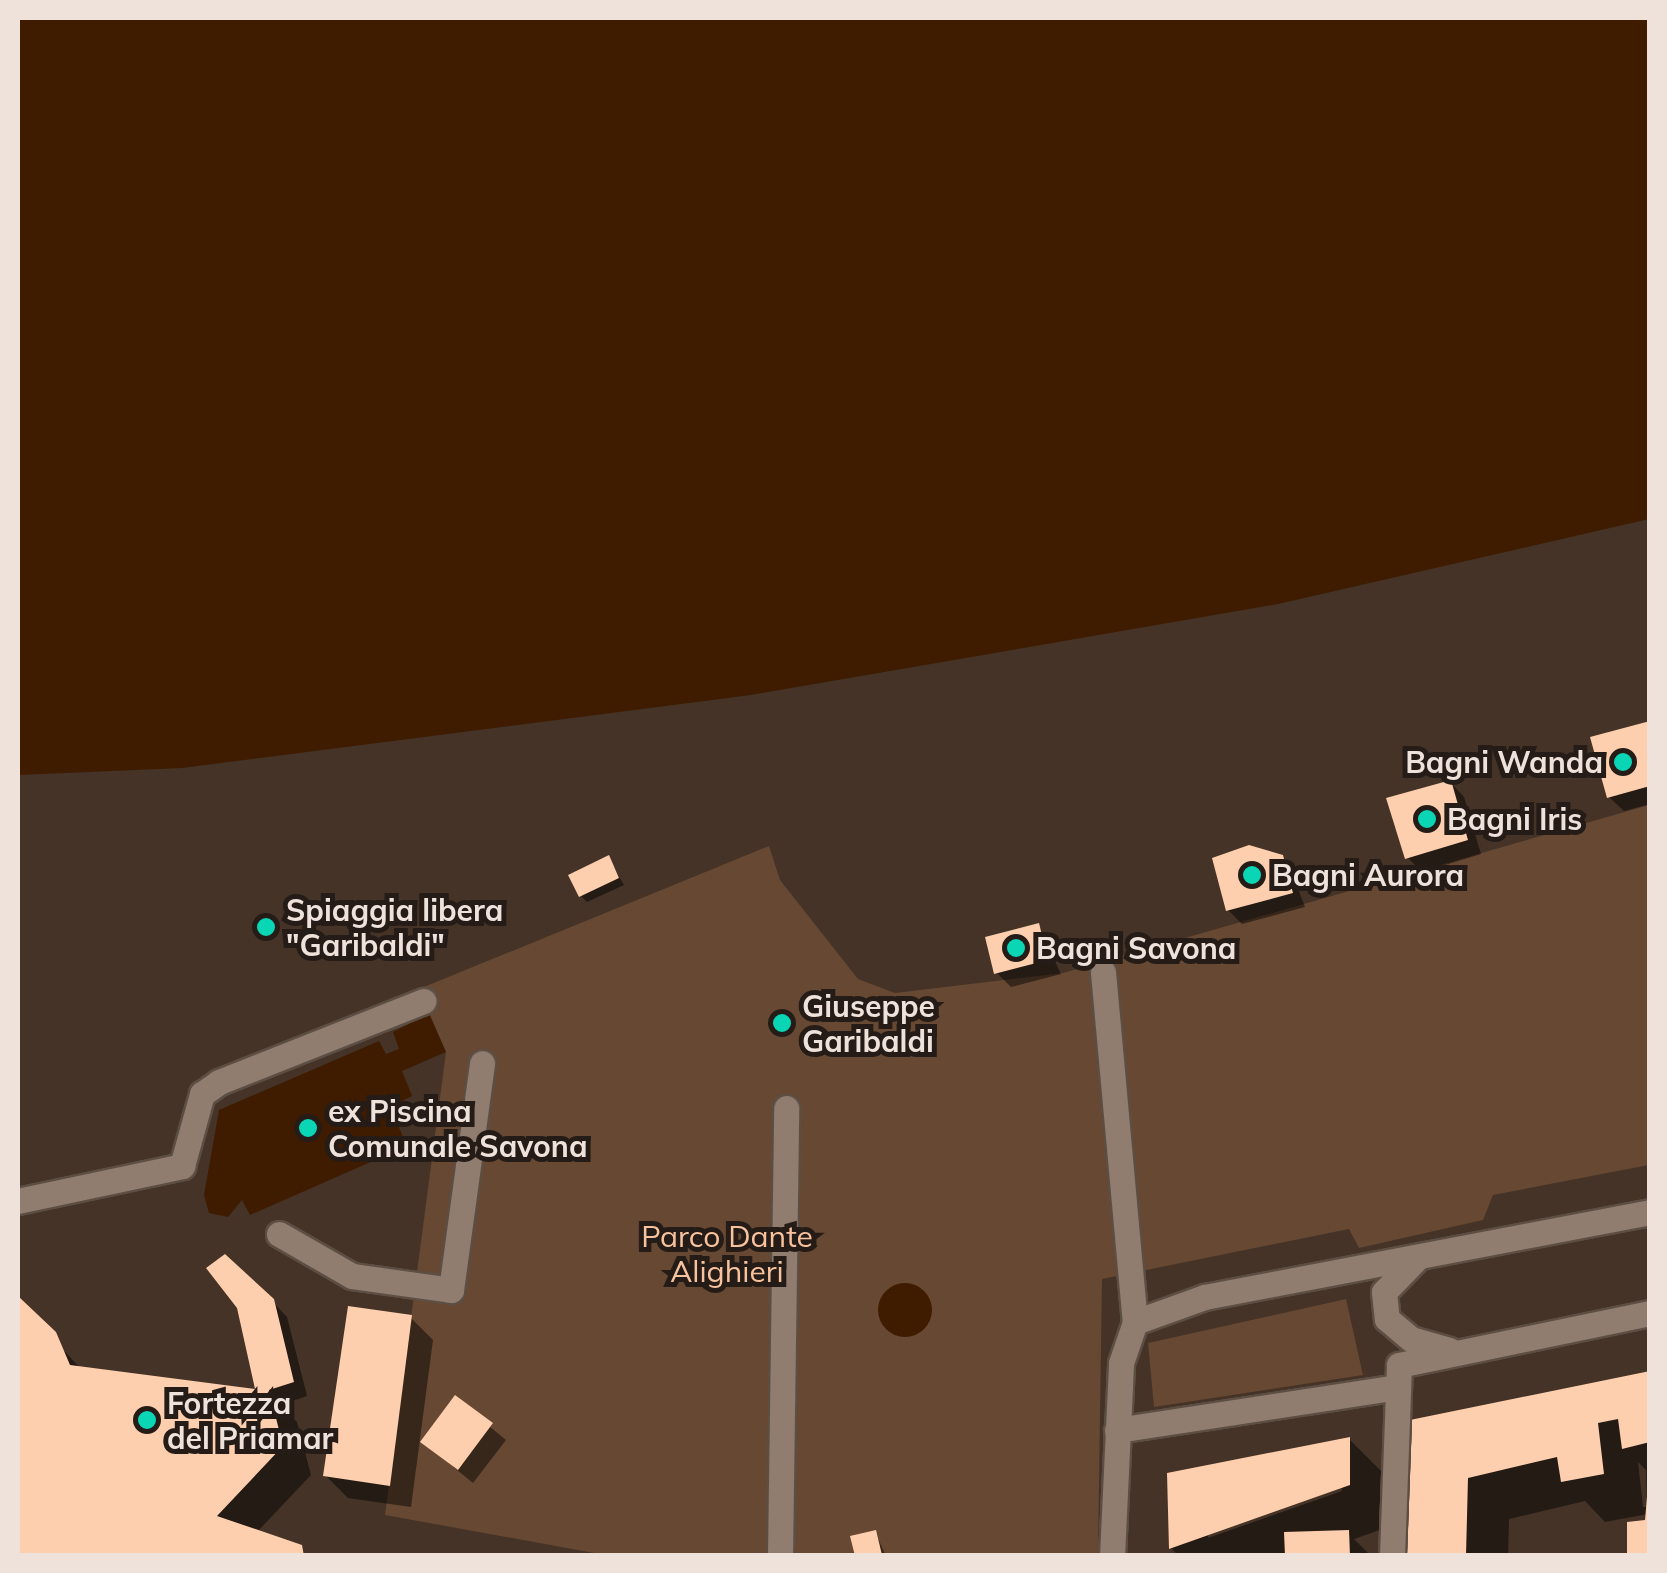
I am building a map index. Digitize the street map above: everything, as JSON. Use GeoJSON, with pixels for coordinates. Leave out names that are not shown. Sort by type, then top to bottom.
{"type":"FeatureCollection","features":[{"type":"Feature","properties":{"kind":"street"},"geometry":{"type":"LineString","coordinates":[[1103,972],[1136,1322],[1121,1363],[1112,1556]]}},
{"type":"Feature","properties":{"kind":"street"},"geometry":{"type":"LineString","coordinates":[[18,1200],[182,1166],[202,1094],[219,1082],[424,1001]]}},
{"type":"Feature","properties":{"kind":"street"},"geometry":{"type":"LineString","coordinates":[[279,1234],[352,1276],[451,1290],[482,1062]]}},
{"type":"Feature","properties":{"kind":"street"},"geometry":{"type":"LineString","coordinates":[[780,1556],[786,1108]]}},
{"type":"Feature","properties":{"kind":"street"},"geometry":{"type":"LineString","coordinates":[[1136,1322],[1205,1297],[1650,1212]]}},
{"type":"Feature","properties":{"kind":"street"},"geometry":{"type":"LineString","coordinates":[[1421,1256],[1384,1292],[1387,1319],[1411,1339],[1458,1352]]}},
{"type":"Feature","properties":{"kind":"street"},"geometry":{"type":"LineString","coordinates":[[1118,1430],[1396,1377],[1458,1352],[1650,1313]]}},
{"type":"Feature","properties":{"kind":"street"},"geometry":{"type":"LineString","coordinates":[[1392,1556],[1396,1377]]}},
{"type":"Feature","properties":{"kind":"green space","name":"Parco Dante Alighieri"},"geometry":{"type":"Polygon","coordinates":[[[1649,805],[1649,1165],[1493,1195],[1483,1220],[1359,1248],[1349,1229],[1102,1279],[1098,1555],[605,1555],[385,1515],[446,1052],[419,989],[769,846],[780,880],[858,979],[895,993],[1063,973],[1649,805]]]}},
{"type":"Feature","properties":{"kind":"green space"},"geometry":{"type":"Polygon","coordinates":[[[1346,1299],[1363,1375],[1154,1407],[1148,1343],[1346,1299]]]}},
{"type":"Feature","properties":{"kind":"shaded area"},"geometry":{"type":"Polygon","coordinates":[[[18,18],[1649,18],[1649,519],[1278,604],[751,695],[182,768],[18,775],[18,18]]]}},
{"type":"Feature","properties":{"kind":"shaded area","name":"ex Piscina Comunale Savona"},"geometry":{"type":"Polygon","coordinates":[[[429,1014],[446,1052],[402,1071],[412,1096],[390,1107],[407,1146],[250,1215],[242,1200],[228,1217],[209,1213],[204,1195],[219,1110],[379,1041],[386,1054],[399,1049],[393,1032],[429,1014]]]}},
{"type":"Feature","properties":{"kind":"shaded area"},"geometry":{"type":"Polygon","coordinates":[[[905,1283],[924,1291],[932,1310],[924,1329],[905,1337],[886,1329],[878,1310],[886,1291],[905,1283]]]}},
{"type":"Feature","properties":{"kind":"building","name":"Bagni Wanda"},"geometry":{"type":"Polygon","coordinates":[[[1650,721],[1650,786],[1607,798],[1590,737],[1650,721]]]}},
{"type":"Feature","properties":{"kind":"building","name":"Bagni Iris"},"geometry":{"type":"Polygon","coordinates":[[[1451,780],[1468,840],[1405,859],[1386,798],[1451,780]]]}},
{"type":"Feature","properties":{"kind":"building","name":"Bagni Aurora"},"geometry":{"type":"Polygon","coordinates":[[[1249,845],[1283,855],[1293,893],[1226,911],[1212,858],[1249,845]]]}},
{"type":"Feature","properties":{"kind":"building"},"geometry":{"type":"Polygon","coordinates":[[[609,855],[619,878],[579,897],[568,875],[609,855]]]}},
{"type":"Feature","properties":{"kind":"building","name":"Bagni Savona"},"geometry":{"type":"Polygon","coordinates":[[[1039,923],[1048,960],[994,974],[985,937],[1039,923]]]}},
{"type":"Feature","properties":{"kind":"building","name":"Fortezza del Priamar"},"geometry":{"type":"Polygon","coordinates":[[[225,1254],[274,1299],[294,1382],[269,1390],[283,1446],[217,1516],[302,1545],[304,1556],[18,1556],[18,1296],[56,1332],[70,1365],[255,1389],[237,1308],[206,1268],[225,1254]]]}},
{"type":"Feature","properties":{"kind":"building"},"geometry":{"type":"Polygon","coordinates":[[[348,1306],[412,1315],[390,1486],[323,1476],[348,1306]]]}},
{"type":"Feature","properties":{"kind":"building"},"geometry":{"type":"Polygon","coordinates":[[[1650,1371],[1650,1442],[1622,1449],[1618,1419],[1598,1423],[1604,1474],[1561,1482],[1557,1457],[1468,1478],[1466,1556],[1404,1556],[1405,1421],[1650,1371]]]}},
{"type":"Feature","properties":{"kind":"building"},"geometry":{"type":"Polygon","coordinates":[[[455,1395],[493,1423],[458,1470],[420,1442],[455,1395]]]}},
{"type":"Feature","properties":{"kind":"building"},"geometry":{"type":"Polygon","coordinates":[[[1350,1437],[1350,1485],[1169,1549],[1167,1473],[1350,1437]]]}},
{"type":"Feature","properties":{"kind":"building"},"geometry":{"type":"Polygon","coordinates":[[[1650,1461],[1650,1556],[1627,1556],[1627,1522],[1645,1520],[1650,1461]]]}},
{"type":"Feature","properties":{"kind":"building"},"geometry":{"type":"Polygon","coordinates":[[[876,1530],[882,1555],[855,1556],[850,1536],[876,1530]]]}},
{"type":"Feature","properties":{"kind":"building"},"geometry":{"type":"Polygon","coordinates":[[[1349,1530],[1350,1556],[1285,1556],[1284,1532],[1349,1530]]]}},
{"type":"Feature","properties":{"kind":"place","name":"Bagni Wanda"},"geometry":{"type":"Point","coordinates":[1623,762]}},
{"type":"Feature","properties":{"kind":"place","name":"Bagni Iris"},"geometry":{"type":"Point","coordinates":[1427,819]}},
{"type":"Feature","properties":{"kind":"place","name":"Bagni Aurora"},"geometry":{"type":"Point","coordinates":[1252,875]}},
{"type":"Feature","properties":{"kind":"place","name":"Spiaggia libera \"Garibaldi\""},"geometry":{"type":"Point","coordinates":[266,927]}},
{"type":"Feature","properties":{"kind":"place","name":"Bagni Savona"},"geometry":{"type":"Point","coordinates":[1016,948]}},
{"type":"Feature","properties":{"kind":"place","name":"Giuseppe Garibaldi"},"geometry":{"type":"Point","coordinates":[782,1023]}},
{"type":"Feature","properties":{"kind":"place","name":"ex Piscina Comunale Savona"},"geometry":{"type":"Point","coordinates":[308,1128]}},
{"type":"Feature","properties":{"kind":"place","name":"Fortezza del Priamar"},"geometry":{"type":"Point","coordinates":[147,1420]}}]}
